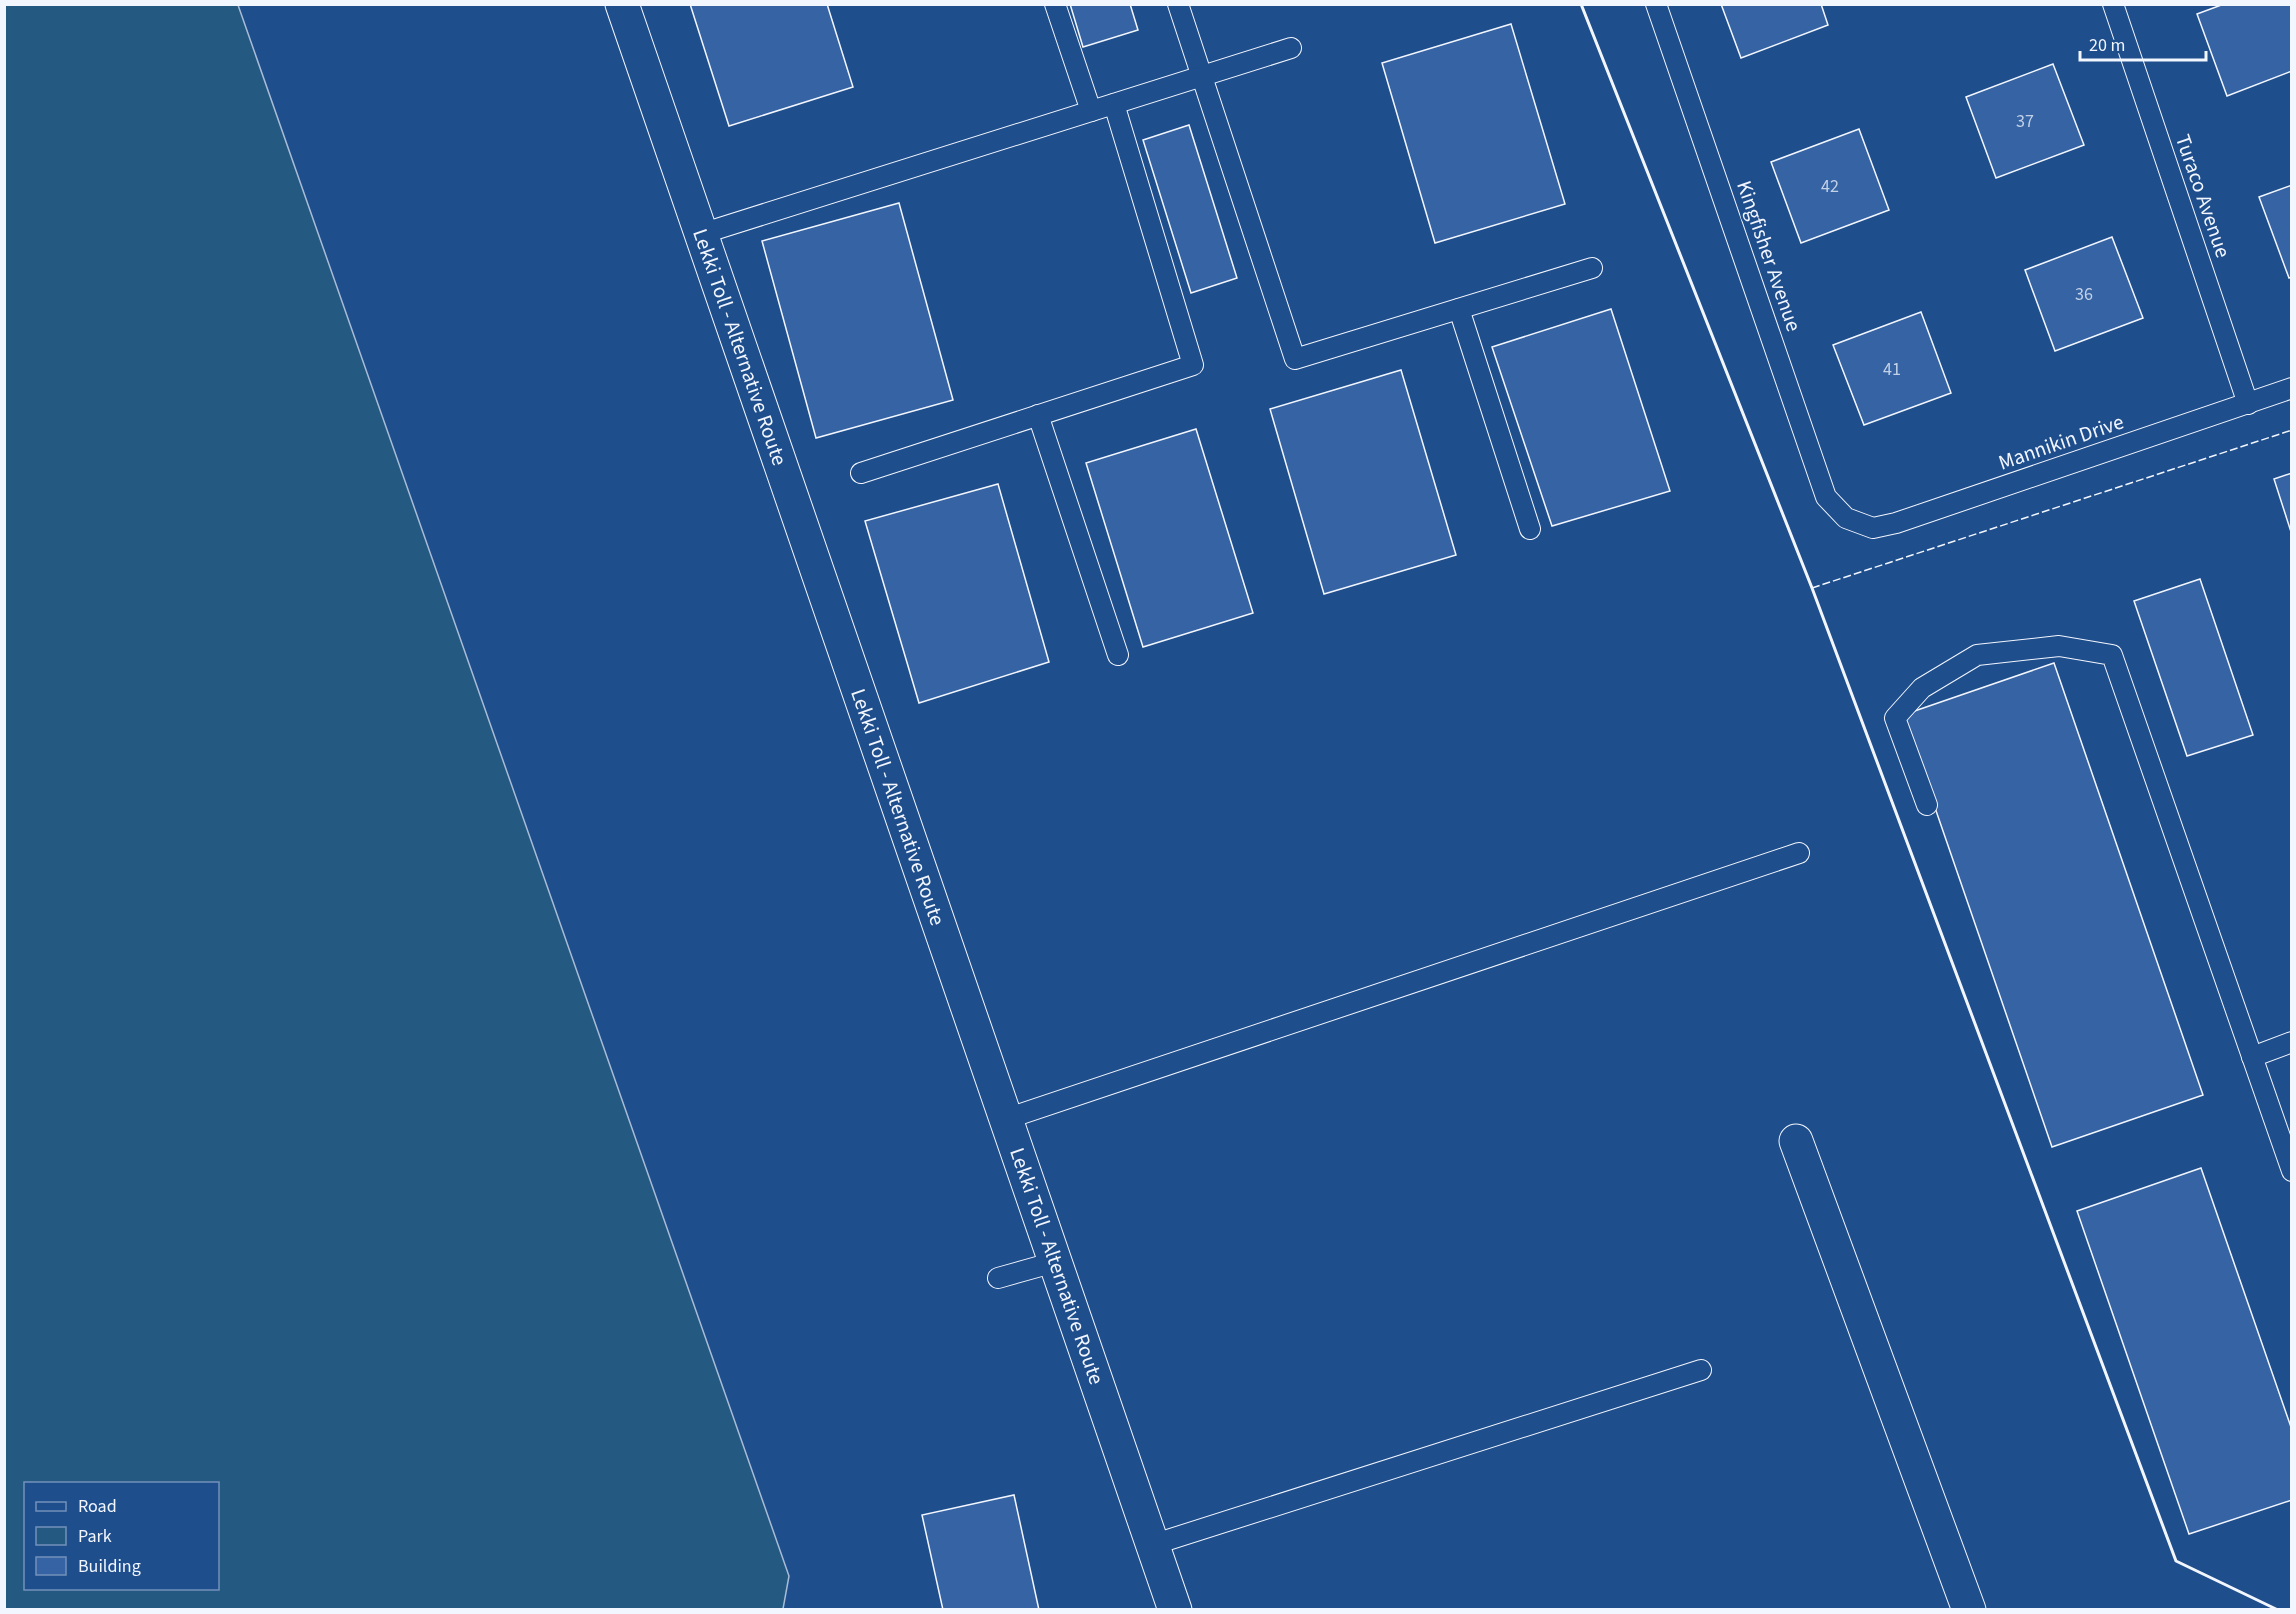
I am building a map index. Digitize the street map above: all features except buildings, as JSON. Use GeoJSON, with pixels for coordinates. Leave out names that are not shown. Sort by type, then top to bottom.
{"type":"FeatureCollection","features":[{"type":"Feature","properties":{"kind":"street","name":"Lekki Toll - Alternative Route"},"geometry":{"type":"LineString","coordinates":[[622,4],[1175,1610]]}},
{"type":"Feature","properties":{"kind":"street"},"geometry":{"type":"LineString","coordinates":[[1796,1141],[1969,1610]]}},
{"type":"Feature","properties":{"kind":"lane"},"geometry":{"type":"LineString","coordinates":[[1055,4],[1091,111]]}},
{"type":"Feature","properties":{"kind":"lane"},"geometry":{"type":"LineString","coordinates":[[1178,4],[1295,359],[1592,268]]}},
{"type":"Feature","properties":{"kind":"lane","name":"Kingfisher Avenue"},"geometry":{"type":"LineString","coordinates":[[1656,4],[1826,497],[1846,518]]}},
{"type":"Feature","properties":{"kind":"lane","name":"Turaco Avenue"},"geometry":{"type":"LineString","coordinates":[[2113,4],[2248,404]]}},
{"type":"Feature","properties":{"kind":"lane"},"geometry":{"type":"LineString","coordinates":[[701,234],[1291,48]]}},
{"type":"Feature","properties":{"kind":"lane"},"geometry":{"type":"LineString","coordinates":[[861,473],[1193,364],[1114,104]]}},
{"type":"Feature","properties":{"kind":"lane"},"geometry":{"type":"LineString","coordinates":[[1459,309],[1530,529]]}},
{"type":"Feature","properties":{"kind":"lane","name":"Mannikin Drive"},"geometry":{"type":"LineString","coordinates":[[1846,518],[1873,528],[1896,523],[2292,388]]}},
{"type":"Feature","properties":{"kind":"lane"},"geometry":{"type":"LineString","coordinates":[[1038,415],[1118,656]]}},
{"type":"Feature","properties":{"kind":"lane"},"geometry":{"type":"LineString","coordinates":[[1927,805],[1895,718],[1922,688],[1977,655],[2059,646],[2112,655],[2292,1171]]}},
{"type":"Feature","properties":{"kind":"lane"},"geometry":{"type":"LineString","coordinates":[[1006,1119],[1799,853]]}},
{"type":"Feature","properties":{"kind":"lane"},"geometry":{"type":"LineString","coordinates":[[2252,1057],[2292,1042]]}},
{"type":"Feature","properties":{"kind":"lane"},"geometry":{"type":"LineString","coordinates":[[998,1278],[1055,1262]]}},
{"type":"Feature","properties":{"kind":"lane"},"geometry":{"type":"LineString","coordinates":[[1152,1545],[1701,1370]]}},
{"type":"Feature","properties":{"kind":"green space"},"geometry":{"type":"Polygon","coordinates":[[[5,4],[238,5],[789,1576],[783,1609],[5,1609],[5,4]]]}},
{"type":"Feature","properties":{"kind":"fence"},"geometry":{"type":"LineString","coordinates":[[1812,588],[2292,430]]}},
{"type":"Feature","properties":{"kind":"wall"},"geometry":{"type":"LineString","coordinates":[[1581,4],[1812,588],[2176,1561],[2278,1610]]}}]}
